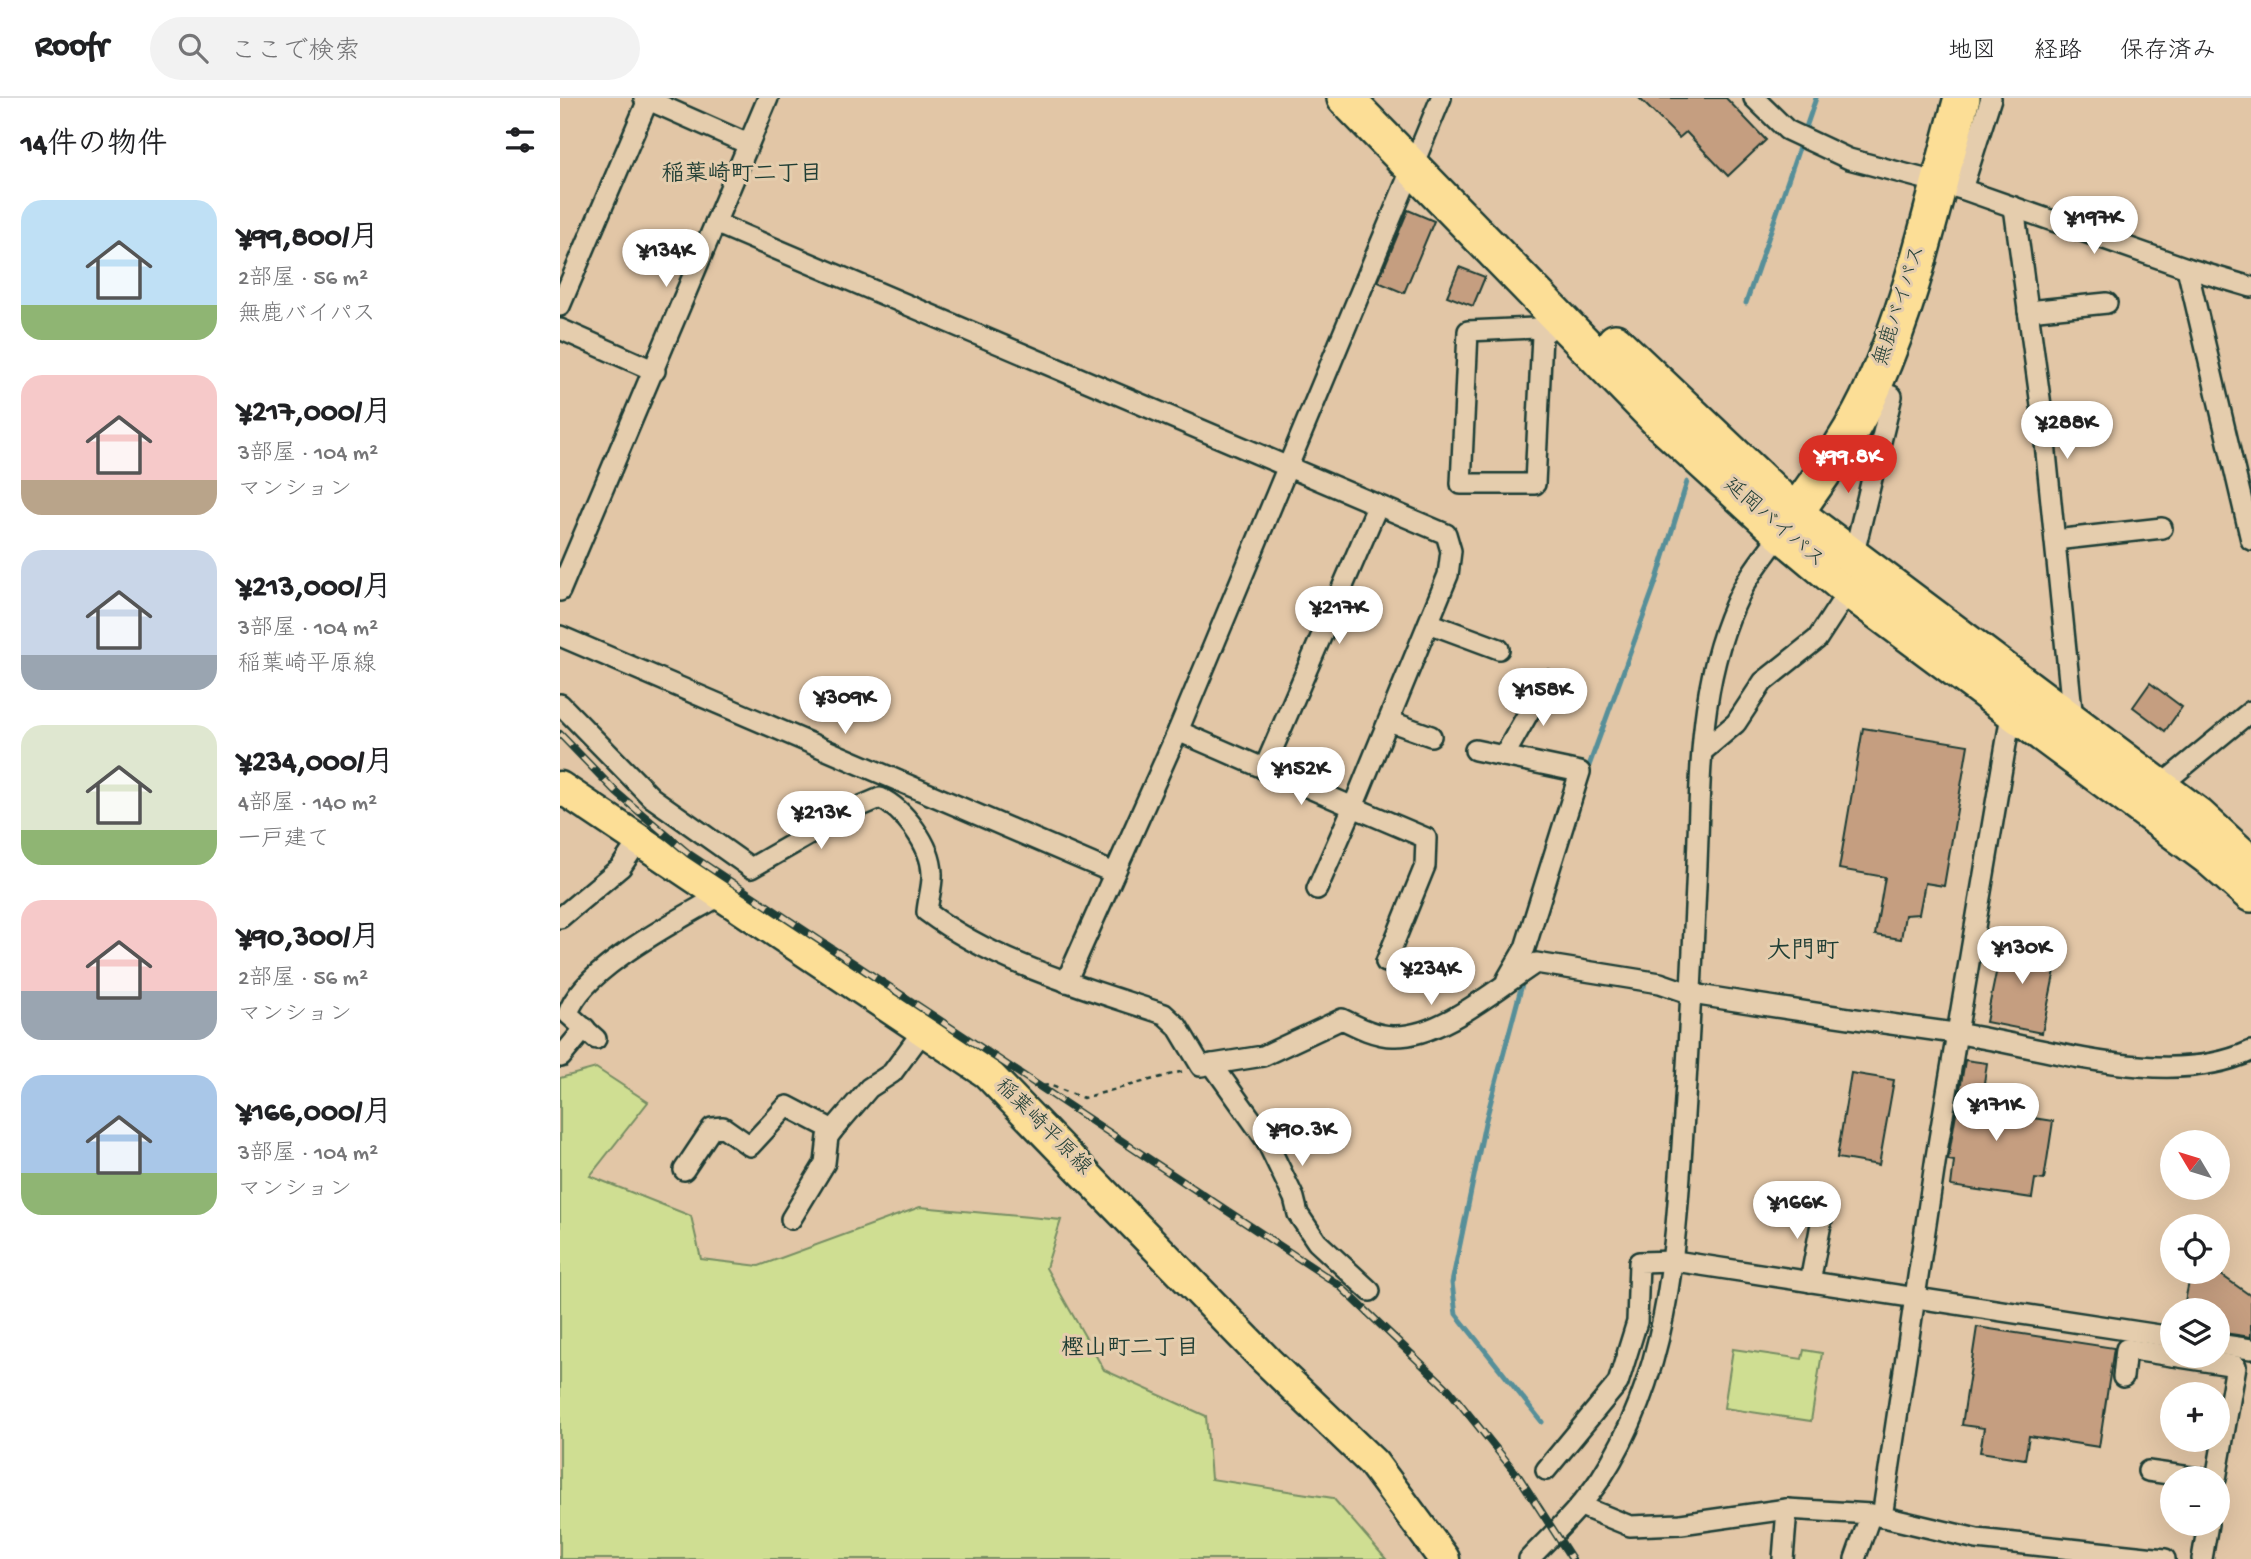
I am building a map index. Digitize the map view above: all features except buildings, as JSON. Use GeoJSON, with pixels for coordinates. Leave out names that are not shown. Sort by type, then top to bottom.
{"type":"FeatureCollection","features":[{"type":"Feature","properties":{"kind":"highway","name":"延岡バイパス"},"geometry":{"type":"LineString","coordinates":[[1345,98],[1416,158],[1645,372],[1788,523]]}},
{"type":"Feature","properties":{"kind":"highway","name":"延岡バイパス"},"geometry":{"type":"LineString","coordinates":[[1369,98],[1552,328],[1662,424],[1851,573],[2012,709],[2210,858],[2251,894]]}},
{"type":"Feature","properties":{"kind":"highway","name":"無鹿バイパス"},"geometry":{"type":"LineString","coordinates":[[1788,523],[1873,388],[1950,186],[1962,98]]}},
{"type":"Feature","properties":{"kind":"highway","name":"延岡バイパス"},"geometry":{"type":"LineString","coordinates":[[1851,573],[2073,720],[2246,851]]}},
{"type":"Feature","properties":{"kind":"main road","name":"稲葉崎平原線"},"geometry":{"type":"LineString","coordinates":[[560,787],[987,1073],[1017,1100],[1267,1361],[1373,1463],[1444,1559]]}},
{"type":"Feature","properties":{"kind":"street"},"geometry":{"type":"LineString","coordinates":[[560,591],[768,98]]}},
{"type":"Feature","properties":{"kind":"street"},"geometry":{"type":"LineString","coordinates":[[1066,982],[1178,731],[1441,98]]}},
{"type":"Feature","properties":{"kind":"street"},"geometry":{"type":"LineString","coordinates":[[1754,98],[1792,133],[1849,159],[1950,186],[2187,268],[2251,287]]}},
{"type":"Feature","properties":{"kind":"street"},"geometry":{"type":"LineString","coordinates":[[1950,186],[1991,98]]}},
{"type":"Feature","properties":{"kind":"street"},"geometry":{"type":"LineString","coordinates":[[560,306],[646,99],[748,144]]}},
{"type":"Feature","properties":{"kind":"street"},"geometry":{"type":"LineString","coordinates":[[2014,207],[2055,540],[2073,720]]}},
{"type":"Feature","properties":{"kind":"street"},"geometry":{"type":"LineString","coordinates":[[715,222],[1446,534],[1451,551],[1448,575],[1317,889]]}},
{"type":"Feature","properties":{"kind":"street"},"geometry":{"type":"LineString","coordinates":[[2187,268],[2251,540]]}},
{"type":"Feature","properties":{"kind":"street"},"geometry":{"type":"LineString","coordinates":[[2028,311],[2107,303]]}},
{"type":"Feature","properties":{"kind":"street"},"geometry":{"type":"LineString","coordinates":[[560,328],[655,371]]}},
{"type":"Feature","properties":{"kind":"street"},"geometry":{"type":"LineString","coordinates":[[1552,328],[1535,484],[1461,484],[1468,331],[1552,328]]}},
{"type":"Feature","properties":{"kind":"street"},"geometry":{"type":"LineString","coordinates":[[1703,751],[1736,723],[1763,682],[1817,639],[1851,573],[1892,396],[1873,388]]}},
{"type":"Feature","properties":{"kind":"street"},"geometry":{"type":"LineString","coordinates":[[1264,769],[1377,506]]}},
{"type":"Feature","properties":{"kind":"street"},"geometry":{"type":"LineString","coordinates":[[1529,1559],[1581,1506],[1602,1477],[1629,1427],[1655,1362],[1675,1261],[1692,994],[1706,696],[1719,645],[1741,590],[1788,523]]}},
{"type":"Feature","properties":{"kind":"street"},"geometry":{"type":"LineString","coordinates":[[2055,540],[2162,528]]}},
{"type":"Feature","properties":{"kind":"street"},"geometry":{"type":"LineString","coordinates":[[1429,623],[1499,649]]}},
{"type":"Feature","properties":{"kind":"street"},"geometry":{"type":"LineString","coordinates":[[560,636],[1114,873]]}},
{"type":"Feature","properties":{"kind":"street"},"geometry":{"type":"LineString","coordinates":[[1504,756],[1547,680]]}},
{"type":"Feature","properties":{"kind":"street"},"geometry":{"type":"LineString","coordinates":[[560,704],[651,797],[751,868],[855,808],[880,798],[897,806],[927,854],[932,873],[927,912],[955,933],[975,943],[1066,982],[1164,1014],[1177,1026],[1266,1140],[1294,1198],[1298,1214],[1317,1242],[1370,1291]]}},
{"type":"Feature","properties":{"kind":"street"},"geometry":{"type":"LineString","coordinates":[[1855,1559],[1877,1516],[2012,709]]}},
{"type":"Feature","properties":{"kind":"street"},"geometry":{"type":"LineString","coordinates":[[2160,786],[2251,711]]}},
{"type":"Feature","properties":{"kind":"street"},"geometry":{"type":"LineString","coordinates":[[1389,721],[1431,736]]}},
{"type":"Feature","properties":{"kind":"street"},"geometry":{"type":"LineString","coordinates":[[1178,731],[1426,838],[1425,866],[1386,962]]}},
{"type":"Feature","properties":{"kind":"street"},"geometry":{"type":"LineString","coordinates":[[1475,750],[1580,772],[1525,948],[1508,981]]}},
{"type":"Feature","properties":{"kind":"street"},"geometry":{"type":"LineString","coordinates":[[560,918],[621,867],[639,840]]}},
{"type":"Feature","properties":{"kind":"street"},"geometry":{"type":"LineString","coordinates":[[561,1057],[590,1034],[568,1014],[572,1000],[615,960],[721,895]]}},
{"type":"Feature","properties":{"kind":"street"},"geometry":{"type":"LineString","coordinates":[[1207,1065],[1263,1056],[1342,1019],[1363,1030],[1393,1037],[1413,1034],[1440,1025],[1536,963],[1660,983],[1692,994],[1956,1033],[2145,1068],[2231,1060],[2251,1051]]}},
{"type":"Feature","properties":{"kind":"street"},"geometry":{"type":"LineString","coordinates":[[791,1219],[825,1163],[828,1137],[869,1088],[892,1073],[922,1031]]}},
{"type":"Feature","properties":{"kind":"street"},"geometry":{"type":"LineString","coordinates":[[684,1170],[712,1128],[723,1126],[750,1146],[787,1106],[833,1130]]}},
{"type":"Feature","properties":{"kind":"street"},"geometry":{"type":"LineString","coordinates":[[1810,1282],[1824,1208]]}},
{"type":"Feature","properties":{"kind":"street"},"geometry":{"type":"LineString","coordinates":[[1546,1470],[1618,1383],[1637,1322],[1639,1262],[1675,1261],[2160,1335]]}},
{"type":"Feature","properties":{"kind":"street"},"geometry":{"type":"LineString","coordinates":[[2230,1346],[2251,1349]]}},
{"type":"Feature","properties":{"kind":"street"},"geometry":{"type":"LineString","coordinates":[[2123,1377],[2126,1349],[2160,1354]]}},
{"type":"Feature","properties":{"kind":"street"},"geometry":{"type":"LineString","coordinates":[[2218,1466],[2236,1366],[2230,1365]]}},
{"type":"Feature","properties":{"kind":"street"},"geometry":{"type":"LineString","coordinates":[[2148,1471],[2160,1473]]}},
{"type":"Feature","properties":{"kind":"street"},"geometry":{"type":"LineString","coordinates":[[1581,1506],[1630,1526],[1681,1524],[1787,1509],[1877,1516],[1977,1539],[2165,1559]]}},
{"type":"Feature","properties":{"kind":"street"},"geometry":{"type":"LineString","coordinates":[[1783,1559],[1787,1509]]}},
{"type":"Feature","properties":{"kind":"street"},"geometry":{"type":"LineString","coordinates":[[2202,1559],[2206,1536]]}},
{"type":"Feature","properties":{"kind":"path"},"geometry":{"type":"LineString","coordinates":[[1017,1100],[1035,1085],[1049,1085],[1083,1098],[1207,1065]]}},
{"type":"Feature","properties":{"kind":"green space"},"geometry":{"type":"Polygon","coordinates":[[[596,1068],[648,1102],[590,1176],[691,1216],[701,1259],[759,1266],[920,1207],[1061,1220],[1046,1268],[1104,1370],[1206,1416],[1211,1479],[1333,1498],[1386,1559],[560,1559],[560,1078],[596,1068]]]}},
{"type":"Feature","properties":{"kind":"green space"},"geometry":{"type":"Polygon","coordinates":[[[1733,1349],[1802,1359],[1804,1350],[1822,1353],[1811,1421],[1724,1408],[1733,1349]]]}},
{"type":"Feature","properties":{"kind":"waterway"},"geometry":{"type":"LineString","coordinates":[[1746,303],[1816,98]]}},
{"type":"Feature","properties":{"kind":"waterway"},"geometry":{"type":"LineString","coordinates":[[1586,774],[1657,579],[1687,482]]}},
{"type":"Feature","properties":{"kind":"waterway"},"geometry":{"type":"LineString","coordinates":[[1524,977],[1485,1123],[1452,1283],[1456,1314],[1542,1422]]}},
{"type":"Feature","properties":{"kind":"railway"},"geometry":{"type":"LineString","coordinates":[[560,734],[617,793],[689,854],[1339,1285],[1449,1390],[1519,1477],[1572,1559]]}},
{"type":"Feature","properties":{"kind":"district","name":"稲葉崎町二丁目"},"geometry":{"type":"Point","coordinates":[742,175]}},
{"type":"Feature","properties":{"kind":"district","name":"大門町"},"geometry":{"type":"Point","coordinates":[1803,952]}},
{"type":"Feature","properties":{"kind":"district","name":"樫山町二丁目"},"geometry":{"type":"Point","coordinates":[1130,1349]}}]}
